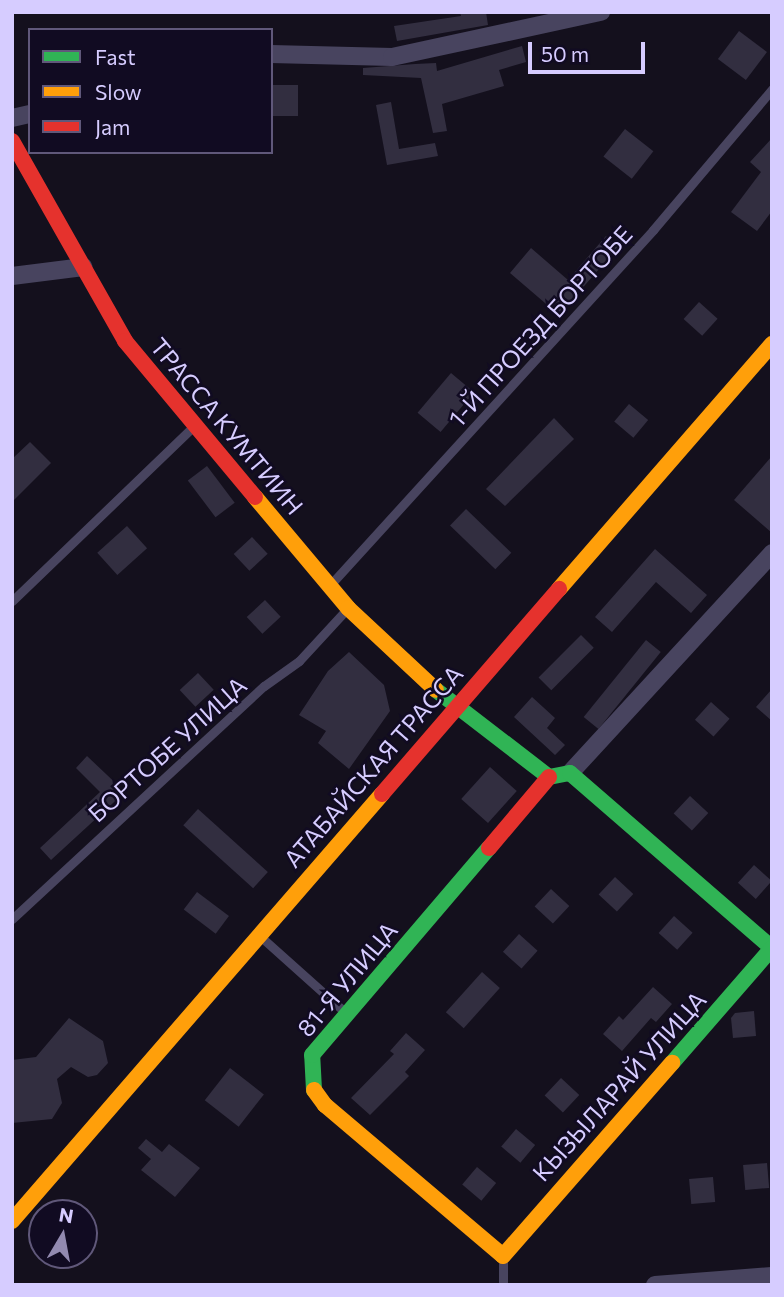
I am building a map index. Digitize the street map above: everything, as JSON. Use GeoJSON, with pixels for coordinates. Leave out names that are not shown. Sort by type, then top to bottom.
{"type":"FeatureCollection","features":[{"type":"Feature","properties":{"kind":"street"},"geometry":{"type":"LineString","coordinates":[[273,54],[392,57],[601,12]]}},
{"type":"Feature","properties":{"kind":"street","name":"ТРАССА КУМТИИН"},"geometry":{"type":"LineString","coordinates":[[12,141],[125,341],[348,607],[453,706],[549,777]]}},
{"type":"Feature","properties":{"kind":"street"},"geometry":{"type":"LineString","coordinates":[[12,276],[83,267]]}},
{"type":"Feature","properties":{"kind":"street","name":"АТАБАЙСКАЯ ТРАССА"},"geometry":{"type":"LineString","coordinates":[[12,1221],[453,706],[772,344]]}},
{"type":"Feature","properties":{"kind":"street"},"geometry":{"type":"LineString","coordinates":[[549,777],[570,773],[772,552]]}},
{"type":"Feature","properties":{"kind":"street"},"geometry":{"type":"LineString","coordinates":[[570,773],[772,948]]}},
{"type":"Feature","properties":{"kind":"street","name":"81-Я УЛИЦА"},"geometry":{"type":"LineString","coordinates":[[503,1256],[325,1105],[310,1085],[312,1055],[549,777]]}},
{"type":"Feature","properties":{"kind":"street","name":"КЫЗЫЛАРАЙ УЛИЦА"},"geometry":{"type":"LineString","coordinates":[[503,1256],[772,948]]}},
{"type":"Feature","properties":{"kind":"street"},"geometry":{"type":"LineString","coordinates":[[655,1285],[772,1276]]}},
{"type":"Feature","properties":{"kind":"lane","name":"1-Й ПРОЕЗД БОРТОБЕ"},"geometry":{"type":"LineString","coordinates":[[331,584],[653,230],[772,89]]}},
{"type":"Feature","properties":{"kind":"lane"},"geometry":{"type":"LineString","coordinates":[[12,601],[195,425]]}},
{"type":"Feature","properties":{"kind":"lane","name":"БОРТОБЕ УЛИЦА"},"geometry":{"type":"LineString","coordinates":[[12,919],[264,686],[299,661],[348,607]]}},
{"type":"Feature","properties":{"kind":"lane"},"geometry":{"type":"LineString","coordinates":[[258,934],[346,1013]]}},
{"type":"Feature","properties":{"kind":"lane"},"geometry":{"type":"LineString","coordinates":[[503,1256],[503,1285]]}},
{"type":"Feature","properties":{"kind":"building"},"geometry":{"type":"Polygon","coordinates":[[[460,12],[486,12],[488,25],[397,41],[394,26],[461,16],[460,12]]]}},
{"type":"Feature","properties":{"kind":"building"},"geometry":{"type":"Polygon","coordinates":[[[739,31],[767,52],[746,80],[718,59],[739,31]]]}},
{"type":"Feature","properties":{"kind":"building"},"geometry":{"type":"Polygon","coordinates":[[[522,46],[526,62],[499,70],[504,86],[442,104],[447,131],[433,133],[421,78],[363,75],[363,68],[415,64],[436,63],[437,71],[522,46]]]}},
{"type":"Feature","properties":{"kind":"building"},"geometry":{"type":"Polygon","coordinates":[[[273,85],[298,85],[298,116],[273,116],[273,85]]]}},
{"type":"Feature","properties":{"kind":"building"},"geometry":{"type":"Polygon","coordinates":[[[391,102],[399,149],[435,143],[438,156],[387,165],[376,105],[391,102]]]}},
{"type":"Feature","properties":{"kind":"building"},"geometry":{"type":"Polygon","coordinates":[[[625,129],[653,151],[632,179],[603,157],[625,129]]]}},
{"type":"Feature","properties":{"kind":"building"},"geometry":{"type":"Polygon","coordinates":[[[772,138],[772,211],[757,231],[731,212],[761,172],[750,162],[772,138]]]}},
{"type":"Feature","properties":{"kind":"building"},"geometry":{"type":"Polygon","coordinates":[[[606,236],[619,246],[559,315],[510,273],[531,248],[568,280],[606,236]]]}},
{"type":"Feature","properties":{"kind":"building"},"geometry":{"type":"Polygon","coordinates":[[[699,302],[718,319],[702,336],[684,319],[699,302]]]}},
{"type":"Feature","properties":{"kind":"building"},"geometry":{"type":"Polygon","coordinates":[[[451,373],[474,392],[441,432],[418,413],[451,373]]]}},
{"type":"Feature","properties":{"kind":"building"},"geometry":{"type":"Polygon","coordinates":[[[629,404],[648,420],[633,438],[614,422],[629,404]]]}},
{"type":"Feature","properties":{"kind":"building"},"geometry":{"type":"Polygon","coordinates":[[[554,418],[574,439],[505,506],[486,489],[554,418]]]}},
{"type":"Feature","properties":{"kind":"building"},"geometry":{"type":"Polygon","coordinates":[[[30,442],[51,463],[12,502],[12,459],[30,442]]]}},
{"type":"Feature","properties":{"kind":"building"},"geometry":{"type":"Polygon","coordinates":[[[772,456],[772,533],[734,500],[772,456]]]}},
{"type":"Feature","properties":{"kind":"building"},"geometry":{"type":"Polygon","coordinates":[[[207,466],[235,503],[216,517],[188,480],[207,466]]]}},
{"type":"Feature","properties":{"kind":"building"},"geometry":{"type":"Polygon","coordinates":[[[466,509],[511,553],[495,569],[450,526],[466,509]]]}},
{"type":"Feature","properties":{"kind":"building"},"geometry":{"type":"Polygon","coordinates":[[[127,526],[147,548],[117,575],[97,553],[127,526]]]}},
{"type":"Feature","properties":{"kind":"building"},"geometry":{"type":"Polygon","coordinates":[[[252,537],[268,554],[249,571],[234,554],[252,537]]]}},
{"type":"Feature","properties":{"kind":"building"},"geometry":{"type":"Polygon","coordinates":[[[655,549],[707,595],[691,613],[656,582],[612,632],[595,617],[655,549]]]}},
{"type":"Feature","properties":{"kind":"building"},"geometry":{"type":"Polygon","coordinates":[[[265,600],[281,617],[262,634],[247,617],[265,600]]]}},
{"type":"Feature","properties":{"kind":"building"},"geometry":{"type":"Polygon","coordinates":[[[581,635],[594,648],[551,690],[539,677],[581,635]]]}},
{"type":"Feature","properties":{"kind":"building"},"geometry":{"type":"Polygon","coordinates":[[[646,640],[661,652],[598,729],[584,717],[646,640]]]}},
{"type":"Feature","properties":{"kind":"building"},"geometry":{"type":"Polygon","coordinates":[[[349,652],[384,685],[390,711],[349,769],[318,743],[326,731],[299,715],[328,671],[349,652]]]}},
{"type":"Feature","properties":{"kind":"building"},"geometry":{"type":"Polygon","coordinates":[[[198,673],[214,690],[195,707],[180,690],[198,673]]]}},
{"type":"Feature","properties":{"kind":"building"},"geometry":{"type":"Polygon","coordinates":[[[772,689],[772,721],[756,707],[772,689]]]}},
{"type":"Feature","properties":{"kind":"building"},"geometry":{"type":"Polygon","coordinates":[[[532,697],[555,718],[547,728],[565,745],[555,755],[514,717],[532,697]]]}},
{"type":"Feature","properties":{"kind":"building"},"geometry":{"type":"Polygon","coordinates":[[[711,702],[730,719],[714,737],[695,720],[711,702]]]}},
{"type":"Feature","properties":{"kind":"building"},"geometry":{"type":"Polygon","coordinates":[[[87,756],[125,792],[51,860],[40,848],[100,792],[76,768],[87,756]]]}},
{"type":"Feature","properties":{"kind":"building"},"geometry":{"type":"Polygon","coordinates":[[[490,767],[517,791],[488,823],[461,799],[490,767]]]}},
{"type":"Feature","properties":{"kind":"building"},"geometry":{"type":"Polygon","coordinates":[[[690,796],[708,813],[692,831],[674,814],[690,796]]]}},
{"type":"Feature","properties":{"kind":"building"},"geometry":{"type":"Polygon","coordinates":[[[198,809],[268,872],[253,888],[183,825],[198,809]]]}},
{"type":"Feature","properties":{"kind":"building"},"geometry":{"type":"Polygon","coordinates":[[[754,865],[772,881],[756,899],[738,883],[754,865]]]}},
{"type":"Feature","properties":{"kind":"building"},"geometry":{"type":"Polygon","coordinates":[[[615,877],[633,894],[617,912],[599,895],[615,877]]]}},
{"type":"Feature","properties":{"kind":"building"},"geometry":{"type":"Polygon","coordinates":[[[551,889],[569,906],[553,924],[535,907],[551,889]]]}},
{"type":"Feature","properties":{"kind":"building"},"geometry":{"type":"Polygon","coordinates":[[[197,892],[229,916],[216,934],[184,910],[197,892]]]}},
{"type":"Feature","properties":{"kind":"building"},"geometry":{"type":"Polygon","coordinates":[[[674,916],[693,933],[677,950],[659,933],[674,916]]]}},
{"type":"Feature","properties":{"kind":"building"},"geometry":{"type":"Polygon","coordinates":[[[519,934],[538,951],[522,969],[503,952],[519,934]]]}},
{"type":"Feature","properties":{"kind":"building"},"geometry":{"type":"Polygon","coordinates":[[[482,972],[500,988],[464,1028],[446,1012],[482,972]]]}},
{"type":"Feature","properties":{"kind":"building"},"geometry":{"type":"Polygon","coordinates":[[[653,987],[672,1004],[656,1022],[651,1018],[622,1051],[603,1034],[619,1016],[623,1020],[653,987]]]}},
{"type":"Feature","properties":{"kind":"building"},"geometry":{"type":"Polygon","coordinates":[[[754,1011],[756,1036],[733,1038],[731,1018],[735,1013],[754,1011]]]}},
{"type":"Feature","properties":{"kind":"building"},"geometry":{"type":"Polygon","coordinates":[[[69,1018],[103,1041],[108,1063],[97,1075],[88,1077],[71,1067],[57,1079],[62,1103],[52,1119],[12,1123],[12,1060],[36,1057],[69,1018]]]}},
{"type":"Feature","properties":{"kind":"building"},"geometry":{"type":"Polygon","coordinates":[[[406,1033],[425,1050],[405,1072],[409,1076],[370,1115],[351,1098],[394,1054],[390,1051],[406,1033]]]}},
{"type":"Feature","properties":{"kind":"building"},"geometry":{"type":"Polygon","coordinates":[[[230,1068],[264,1094],[239,1127],[205,1100],[230,1068]]]}},
{"type":"Feature","properties":{"kind":"building"},"geometry":{"type":"Polygon","coordinates":[[[561,1078],[579,1095],[563,1113],[545,1096],[561,1078]]]}},
{"type":"Feature","properties":{"kind":"building"},"geometry":{"type":"Polygon","coordinates":[[[516,1129],[535,1145],[520,1163],[501,1147],[516,1129]]]}},
{"type":"Feature","properties":{"kind":"building"},"geometry":{"type":"Polygon","coordinates":[[[146,1139],[162,1152],[169,1144],[200,1168],[175,1197],[141,1170],[151,1159],[138,1148],[146,1139]]]}},
{"type":"Feature","properties":{"kind":"building"},"geometry":{"type":"Polygon","coordinates":[[[767,1163],[769,1188],[745,1190],[743,1165],[767,1163]]]}},
{"type":"Feature","properties":{"kind":"building"},"geometry":{"type":"Polygon","coordinates":[[[477,1167],[496,1183],[481,1201],[462,1185],[477,1167]]]}},
{"type":"Feature","properties":{"kind":"building"},"geometry":{"type":"Polygon","coordinates":[[[713,1177],[715,1202],[691,1204],[689,1179],[713,1177]]]}},
{"type":"Feature","properties":{"kind":"traffic: fast"},"geometry":{"type":"LineString","coordinates":[[436,690],[549,777],[570,773],[772,948],[672,1063]]}},
{"type":"Feature","properties":{"kind":"traffic: fast"},"geometry":{"type":"LineString","coordinates":[[314,1090],[312,1055],[489,848]]}},
{"type":"Feature","properties":{"kind":"traffic: slow"},"geometry":{"type":"LineString","coordinates":[[559,589],[772,344]]}},
{"type":"Feature","properties":{"kind":"traffic: slow"},"geometry":{"type":"LineString","coordinates":[[255,497],[348,608],[436,690]]}},
{"type":"Feature","properties":{"kind":"traffic: slow"},"geometry":{"type":"LineString","coordinates":[[12,1221],[382,794]]}},
{"type":"Feature","properties":{"kind":"traffic: slow"},"geometry":{"type":"LineString","coordinates":[[314,1090],[325,1105],[503,1256],[672,1063]]}},
{"type":"Feature","properties":{"kind":"traffic: jam"},"geometry":{"type":"LineString","coordinates":[[12,141],[125,341],[255,497]]}},
{"type":"Feature","properties":{"kind":"traffic: jam"},"geometry":{"type":"LineString","coordinates":[[382,794],[559,589]]}},
{"type":"Feature","properties":{"kind":"traffic: jam"},"geometry":{"type":"LineString","coordinates":[[489,848],[549,777]]}}]}
